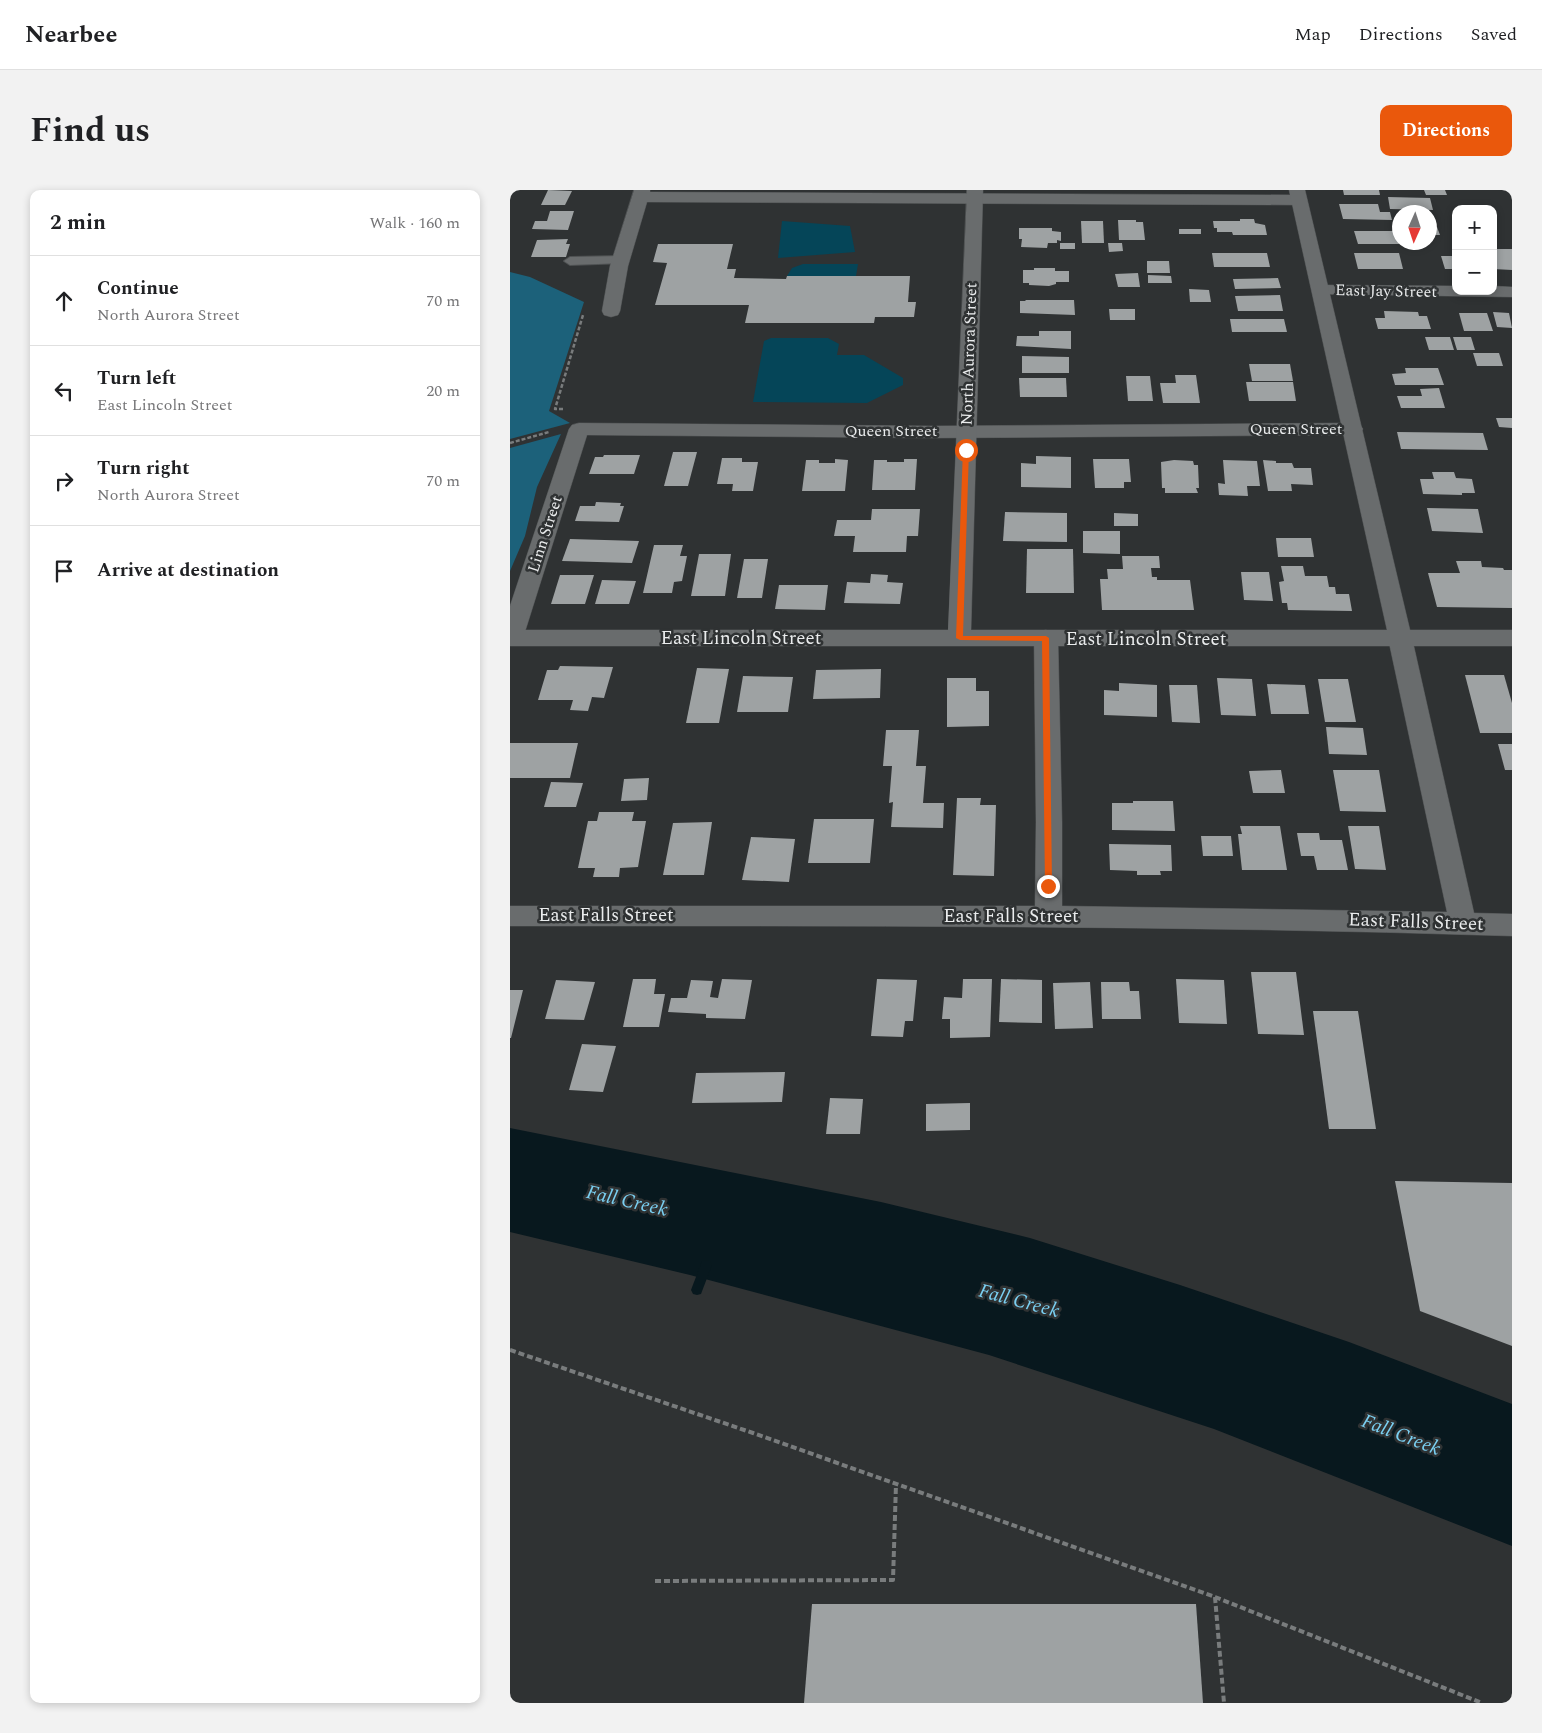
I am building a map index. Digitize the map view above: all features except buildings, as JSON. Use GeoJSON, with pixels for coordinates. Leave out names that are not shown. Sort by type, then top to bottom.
{"type":"FeatureCollection","features":[{"type":"Feature","properties":{"kind":"street"},"geometry":{"type":"LineString","coordinates":[[611,311],[621,260],[641,194],[1298,195],[1426,749],[1463,924]]}},
{"type":"Feature","properties":{"kind":"street","name":"North Aurora Street"},"geometry":{"type":"LineString","coordinates":[[960,638],[975,195]]}},
{"type":"Feature","properties":{"kind":"street","name":"East Jay Street"},"geometry":{"type":"LineString","coordinates":[[1320,290],[1512,292]]}},
{"type":"Feature","properties":{"kind":"street","name":"Queen Street"},"geometry":{"type":"LineString","coordinates":[[579,429],[966,431],[1353,429]]}},
{"type":"Feature","properties":{"kind":"street","name":"Linn Street"},"geometry":{"type":"LineString","coordinates":[[510,638],[579,429]]}},
{"type":"Feature","properties":{"kind":"street","name":"East Lincoln Street"},"geometry":{"type":"LineString","coordinates":[[510,638],[1512,638]]}},
{"type":"Feature","properties":{"kind":"street"},"geometry":{"type":"LineString","coordinates":[[1046,638],[1049,822],[1048,916]]}},
{"type":"Feature","properties":{"kind":"street","name":"East Falls Street"},"geometry":{"type":"LineString","coordinates":[[510,916],[1048,916],[1347,920],[1512,925]]}},
{"type":"Feature","properties":{"kind":"lane"},"geometry":{"type":"LineString","coordinates":[[570,261],[621,260]]}},
{"type":"Feature","properties":{"kind":"path"},"geometry":{"type":"LineString","coordinates":[[565,409],[555,409],[584,312],[611,311]]}},
{"type":"Feature","properties":{"kind":"path"},"geometry":{"type":"LineString","coordinates":[[510,443],[548,433]]}},
{"type":"Feature","properties":{"kind":"path"},"geometry":{"type":"LineString","coordinates":[[510,1350],[753,1433],[1215,1597],[1482,1703]]}},
{"type":"Feature","properties":{"kind":"path"},"geometry":{"type":"LineString","coordinates":[[654,1581],[892,1580],[896,1484]]}},
{"type":"Feature","properties":{"kind":"path"},"geometry":{"type":"LineString","coordinates":[[1215,1597],[1224,1703]]}},
{"type":"Feature","properties":{"kind":"shaded area"},"geometry":{"type":"Polygon","coordinates":[[[782,221],[850,226],[855,252],[778,258],[782,221]]]}},
{"type":"Feature","properties":{"kind":"shaded area"},"geometry":{"type":"Polygon","coordinates":[[[803,264],[858,264],[856,276],[787,276],[792,268],[803,264]]]}},
{"type":"Feature","properties":{"kind":"shaded area"},"geometry":{"type":"Polygon","coordinates":[[[510,272],[530,277],[584,302],[549,411],[570,423],[510,439],[510,272]]]}},
{"type":"Feature","properties":{"kind":"shaded area"},"geometry":{"type":"Polygon","coordinates":[[[771,338],[828,338],[839,344],[837,355],[864,355],[903,378],[903,385],[867,403],[753,402],[764,341],[771,338]]]}},
{"type":"Feature","properties":{"kind":"shaded area"},"geometry":{"type":"Polygon","coordinates":[[[561,434],[537,487],[525,536],[510,571],[510,448],[561,434]]]}},
{"type":"Feature","properties":{"kind":"water","name":"Fall Creek"},"geometry":{"type":"Polygon","coordinates":[[[510,1128],[881,1202],[1030,1238],[1180,1285],[1349,1342],[1512,1404],[1512,1546],[1214,1429],[989,1355],[690,1275],[510,1232],[510,1128]]]}},
{"type":"Feature","properties":{"kind":"waterway"},"geometry":{"type":"LineString","coordinates":[[697,1290],[706,1265]]}},
{"type":"Feature","properties":{"kind":"route"},"geometry":{"type":"LineString","coordinates":[[966,450],[960,638],[1046,638],[1049,822],[1048,886]]}}]}
